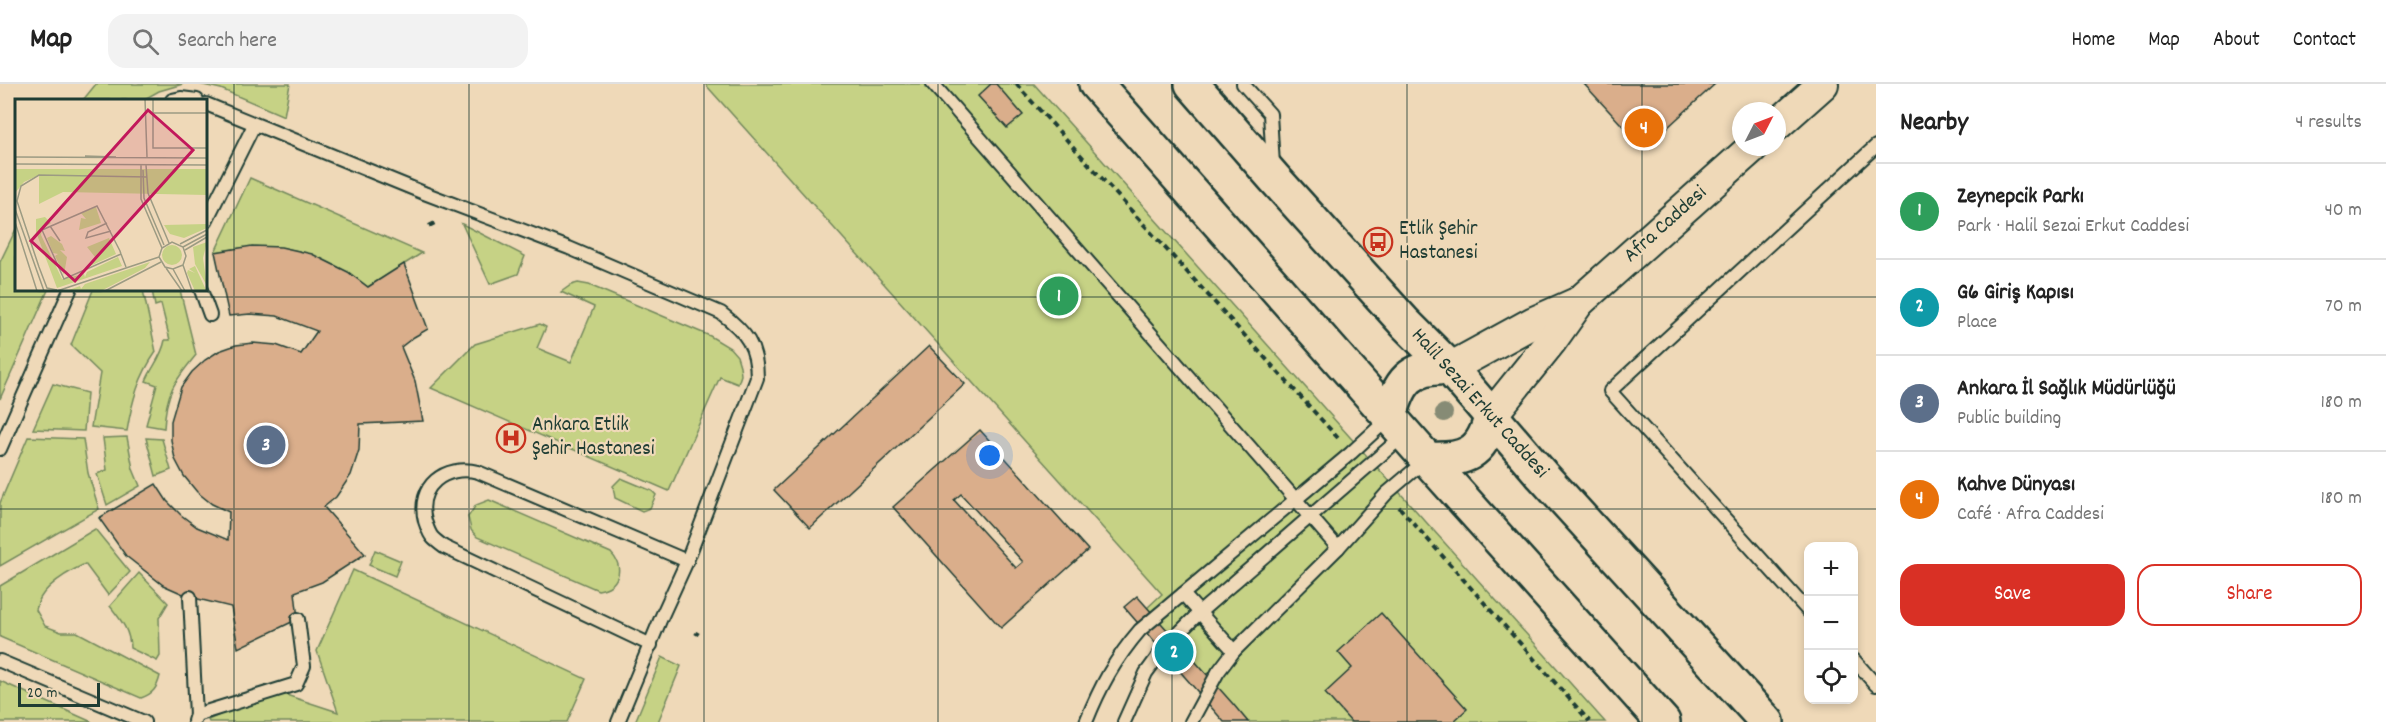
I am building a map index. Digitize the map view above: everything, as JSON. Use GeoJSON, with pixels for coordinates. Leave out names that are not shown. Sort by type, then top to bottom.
{"type":"FeatureCollection","features":[{"type":"Feature","properties":{"kind":"main road"},"geometry":{"type":"LineString","coordinates":[[1096,84],[1426,459],[1663,722]]}},
{"type":"Feature","properties":{"kind":"main road","name":"Halil Sezai Erkut Caddesi"},"geometry":{"type":"LineString","coordinates":[[1192,84],[1274,178],[1405,323],[1450,368],[1767,722]]}},
{"type":"Feature","properties":{"kind":"main road"},"geometry":{"type":"LineString","coordinates":[[1397,426],[1396,393],[1410,377],[1422,369],[1450,368]]}},
{"type":"Feature","properties":{"kind":"main road"},"geometry":{"type":"LineString","coordinates":[[1426,459],[1460,459],[1473,452],[1488,431],[1491,416]]}},
{"type":"Feature","properties":{"kind":"street"},"geometry":{"type":"LineString","coordinates":[[1786,117],[1823,84]]}},
{"type":"Feature","properties":{"kind":"street","name":"Afra Caddesi"},"geometry":{"type":"LineString","coordinates":[[1491,416],[1552,340],[1579,302],[1743,156]]}},
{"type":"Feature","properties":{"kind":"street","name":"Afra Caddesi"},"geometry":{"type":"LineString","coordinates":[[1450,368],[1534,322],[1579,302]]}},
{"type":"Feature","properties":{"kind":"lane"},"geometry":{"type":"LineString","coordinates":[[933,84],[1338,548]]}},
{"type":"Feature","properties":{"kind":"lane"},"geometry":{"type":"LineString","coordinates":[[1243,84],[1270,114],[1274,178]]}},
{"type":"Feature","properties":{"kind":"lane"},"geometry":{"type":"LineString","coordinates":[[207,104],[569,248],[721,313],[738,326],[750,341],[757,360],[757,378],[687,561],[618,722]]}},
{"type":"Feature","properties":{"kind":"lane"},"geometry":{"type":"LineString","coordinates":[[207,220],[254,125]]}},
{"type":"Feature","properties":{"kind":"lane"},"geometry":{"type":"LineString","coordinates":[[1804,605],[1610,391],[1876,146]]}},
{"type":"Feature","properties":{"kind":"lane"},"geometry":{"type":"LineString","coordinates":[[0,449],[70,291]]}},
{"type":"Feature","properties":{"kind":"lane"},"geometry":{"type":"LineString","coordinates":[[201,291],[210,315]]}},
{"type":"Feature","properties":{"kind":"lane"},"geometry":{"type":"LineString","coordinates":[[1086,722],[1101,686],[1119,654],[1140,630],[1351,453],[1397,426]]}},
{"type":"Feature","properties":{"kind":"lane"},"geometry":{"type":"LineString","coordinates":[[1124,722],[1146,674],[1165,647],[1200,612],[1310,517],[1397,426]]}},
{"type":"Feature","properties":{"kind":"lane"},"geometry":{"type":"LineString","coordinates":[[1191,722],[1218,672],[1234,651],[1338,548],[1387,493],[1426,459]]}},
{"type":"Feature","properties":{"kind":"lane"},"geometry":{"type":"LineString","coordinates":[[651,645],[444,547],[433,538],[427,528],[423,512],[425,498],[431,486],[441,476],[456,470],[478,472],[687,561]]}},
{"type":"Feature","properties":{"kind":"lane"},"geometry":{"type":"LineString","coordinates":[[1183,594],[1234,651]]}},
{"type":"Feature","properties":{"kind":"lane"},"geometry":{"type":"LineString","coordinates":[[190,597],[195,719],[296,684],[304,666],[298,619]]}},
{"type":"Feature","properties":{"kind":"lane"},"geometry":{"type":"LineString","coordinates":[[0,662],[144,722]]}},
{"type":"Feature","properties":{"kind":"lane"},"geometry":{"type":"LineString","coordinates":[[1858,665],[1876,685]]}},
{"type":"Feature","properties":{"kind":"path"},"geometry":{"type":"LineString","coordinates":[[1016,84],[1351,453]]}},
{"type":"Feature","properties":{"kind":"path"},"geometry":{"type":"LineString","coordinates":[[429,226],[436,222]]}},
{"type":"Feature","properties":{"kind":"path"},"geometry":{"type":"LineString","coordinates":[[1387,493],[1590,722]]}},
{"type":"Feature","properties":{"kind":"green space"},"geometry":{"type":"Polygon","coordinates":[[[96,84],[183,84],[159,91],[145,99],[84,99],[96,84]]]}},
{"type":"Feature","properties":{"kind":"green space"},"geometry":{"type":"Polygon","coordinates":[[[199,84],[290,84],[284,116],[221,89],[199,84]]]}},
{"type":"Feature","properties":{"kind":"green space"},"geometry":{"type":"Polygon","coordinates":[[[705,84],[1034,84],[1605,722],[1248,722],[1147,608],[1162,594],[705,84]]]}},
{"type":"Feature","properties":{"kind":"green space"},"geometry":{"type":"Polygon","coordinates":[[[250,178],[422,253],[368,287],[332,263],[296,250],[258,247],[215,252],[250,178]]]}},
{"type":"Feature","properties":{"kind":"green space"},"geometry":{"type":"Polygon","coordinates":[[[462,224],[525,256],[518,274],[490,284],[462,224]]]}},
{"type":"Feature","properties":{"kind":"green space"},"geometry":{"type":"Polygon","coordinates":[[[15,231],[15,291],[48,291],[0,399],[0,262],[15,231]]]}},
{"type":"Feature","properties":{"kind":"green space"},"geometry":{"type":"Polygon","coordinates":[[[578,283],[589,285],[710,336],[730,348],[737,356],[741,375],[738,384],[720,377],[669,491],[431,388],[475,344],[540,324],[546,327],[537,348],[571,362],[594,307],[561,292],[578,283]]]}},
{"type":"Feature","properties":{"kind":"green space"},"geometry":{"type":"Polygon","coordinates":[[[93,291],[143,291],[156,352],[137,389],[127,431],[91,427],[100,373],[71,345],[93,291]]]}},
{"type":"Feature","properties":{"kind":"green space"},"geometry":{"type":"Polygon","coordinates":[[[152,291],[180,291],[196,355],[172,388],[164,428],[146,425],[157,385],[146,381],[162,351],[165,340],[170,340],[161,304],[155,306],[152,291]]]}},
{"type":"Feature","properties":{"kind":"green space"},"geometry":{"type":"Polygon","coordinates":[[[53,384],[87,393],[84,431],[33,429],[53,384]]]}},
{"type":"Feature","properties":{"kind":"green space"},"geometry":{"type":"Polygon","coordinates":[[[28,437],[83,439],[88,473],[99,509],[0,566],[0,503],[28,437]]]}},
{"type":"Feature","properties":{"kind":"green space"},"geometry":{"type":"Polygon","coordinates":[[[127,437],[133,469],[140,486],[107,505],[97,474],[107,470],[103,438],[127,437]]]}},
{"type":"Feature","properties":{"kind":"green space"},"geometry":{"type":"Polygon","coordinates":[[[146,438],[162,439],[171,470],[156,476],[146,438]]]}},
{"type":"Feature","properties":{"kind":"green space"},"geometry":{"type":"Polygon","coordinates":[[[621,478],[652,491],[656,495],[650,508],[642,511],[615,498],[613,486],[621,478]]]}},
{"type":"Feature","properties":{"kind":"green space"},"geometry":{"type":"Polygon","coordinates":[[[489,500],[611,553],[619,571],[615,581],[598,590],[477,537],[471,530],[468,517],[476,505],[489,500]]]}},
{"type":"Feature","properties":{"kind":"green space"},"geometry":{"type":"Polygon","coordinates":[[[95,529],[130,572],[108,595],[85,564],[54,582],[42,595],[36,610],[45,626],[61,632],[77,632],[160,676],[154,690],[141,698],[0,637],[0,586],[95,529]]]}},
{"type":"Feature","properties":{"kind":"green space"},"geometry":{"type":"Polygon","coordinates":[[[375,550],[401,561],[395,576],[369,565],[375,550]]]}},
{"type":"Feature","properties":{"kind":"green space"},"geometry":{"type":"Polygon","coordinates":[[[353,570],[586,679],[567,722],[209,722],[208,720],[274,691],[338,712],[317,651],[353,570]]]}},
{"type":"Feature","properties":{"kind":"green space"},"geometry":{"type":"Polygon","coordinates":[[[139,573],[168,603],[159,618],[160,656],[157,661],[130,648],[126,630],[110,606],[139,573]]]}},
{"type":"Feature","properties":{"kind":"green space"},"geometry":{"type":"Polygon","coordinates":[[[662,657],[681,666],[658,722],[635,722],[662,657]]]}},
{"type":"Feature","properties":{"kind":"green space"},"geometry":{"type":"Polygon","coordinates":[[[0,681],[92,722],[0,722],[0,681]]]}},
{"type":"Feature","properties":{"kind":"building"},"geometry":{"type":"Polygon","coordinates":[[[991,84],[996,84],[1023,115],[1007,128],[978,96],[991,84]]]}},
{"type":"Feature","properties":{"kind":"building"},"geometry":{"type":"Polygon","coordinates":[[[1584,84],[1715,84],[1644,149],[1584,84]]]}},
{"type":"Feature","properties":{"kind":"building"},"geometry":{"type":"Polygon","coordinates":[[[252,246],[281,247],[312,254],[348,272],[368,287],[404,264],[428,329],[401,347],[415,381],[423,421],[360,424],[359,450],[351,475],[336,497],[324,507],[365,554],[322,582],[295,592],[298,619],[238,648],[231,607],[190,597],[163,585],[126,556],[99,518],[156,484],[167,501],[181,515],[197,527],[228,540],[229,512],[212,504],[197,492],[184,476],[175,459],[171,440],[171,421],[181,387],[192,372],[219,351],[236,345],[253,343],[276,345],[301,354],[317,331],[277,316],[250,314],[229,316],[215,252],[252,246]]]}},
{"type":"Feature","properties":{"kind":"building"},"geometry":{"type":"Polygon","coordinates":[[[929,346],[965,384],[810,528],[774,490],[929,346]]]}},
{"type":"Feature","properties":{"kind":"building"},"geometry":{"type":"Polygon","coordinates":[[[980,430],[1088,550],[1001,628],[893,507],[980,430]],[[961,494],[954,500],[1016,568],[1023,562],[961,494]]]}},
{"type":"Feature","properties":{"kind":"building"},"geometry":{"type":"Polygon","coordinates":[[[1137,596],[1248,722],[1224,722],[1124,607],[1137,596]]]}},
{"type":"Feature","properties":{"kind":"building"},"geometry":{"type":"Polygon","coordinates":[[[1381,613],[1467,709],[1453,722],[1351,722],[1325,693],[1352,668],[1338,652],[1381,613]]]}},
{"type":"Feature","properties":{"kind":"place","name":"Kahve Dünyası"},"geometry":{"type":"Point","coordinates":[1644,128]}},
{"type":"Feature","properties":{"kind":"place","name":"Etlik Şehir Hastanesi"},"geometry":{"type":"Point","coordinates":[1378,242]}},
{"type":"Feature","properties":{"kind":"place","name":"Zeynepcik Parkı"},"geometry":{"type":"Point","coordinates":[1059,296]}},
{"type":"Feature","properties":{"kind":"place","name":"Ankara Etlik Şehir Hastanesi"},"geometry":{"type":"Point","coordinates":[511,438]}},
{"type":"Feature","properties":{"kind":"place","name":"Ankara İl Sağlık Müdürlüğü"},"geometry":{"type":"Point","coordinates":[266,445]}},
{"type":"Feature","properties":{"kind":"place","name":"G6 Giriş Kapısı"},"geometry":{"type":"Point","coordinates":[1174,652]}}]}
